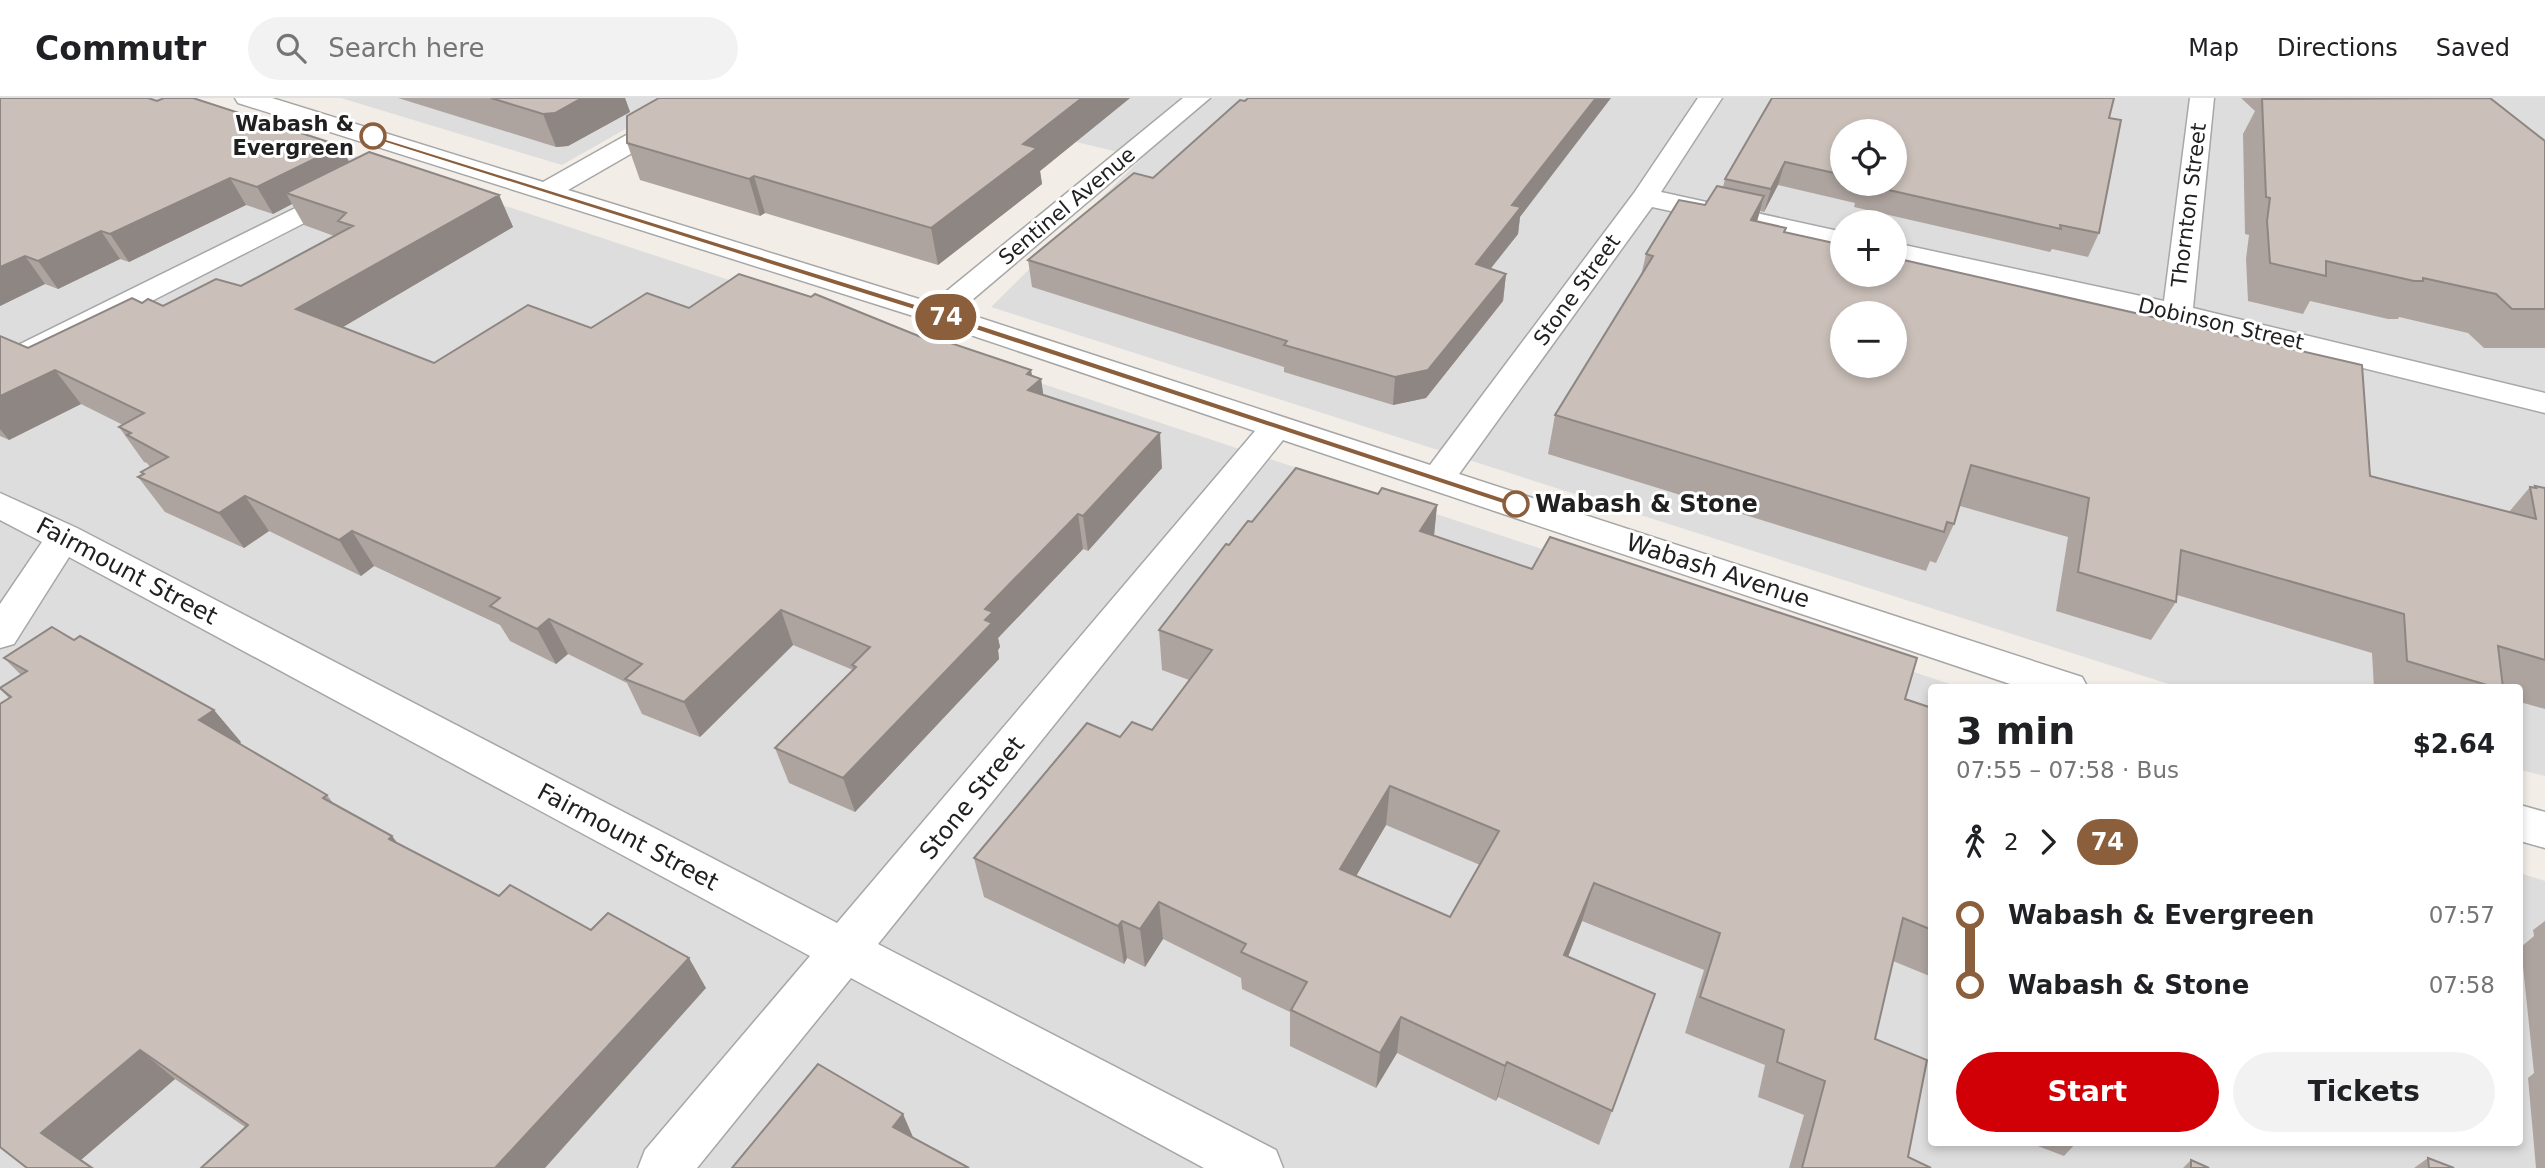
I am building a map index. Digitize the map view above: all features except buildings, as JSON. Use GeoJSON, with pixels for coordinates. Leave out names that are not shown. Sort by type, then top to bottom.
{"type":"FeatureCollection","features":[{"type":"Feature","properties":{"kind":"street","name":"Wabash Avenue"},"geometry":{"type":"LineString","coordinates":[[247,98],[424,151],[937,314],[2056,684]]}},
{"type":"Feature","properties":{"kind":"street"},"geometry":{"type":"LineString","coordinates":[[547,191],[710,98]]}},
{"type":"Feature","properties":{"kind":"street","name":"Sentinel Avenue"},"geometry":{"type":"LineString","coordinates":[[937,314],[1198,98]]}},
{"type":"Feature","properties":{"kind":"street","name":"Stone Street"},"geometry":{"type":"LineString","coordinates":[[1438,478],[1645,197],[1710,98]]}},
{"type":"Feature","properties":{"kind":"street","name":"Thornton Street"},"geometry":{"type":"LineString","coordinates":[[2177,313],[2202,98]]}},
{"type":"Feature","properties":{"kind":"street"},"geometry":{"type":"LineString","coordinates":[[0,366],[424,151]]}},
{"type":"Feature","properties":{"kind":"street"},"geometry":{"type":"LineString","coordinates":[[1645,197],[1830,237]]}},
{"type":"Feature","properties":{"kind":"street","name":"Dobinson Street"},"geometry":{"type":"LineString","coordinates":[[1907,254],[2177,313],[2545,403]]}},
{"type":"Feature","properties":{"kind":"street","name":"Stone Street"},"geometry":{"type":"LineString","coordinates":[[664,1168],[845,953],[1278,425]]}},
{"type":"Feature","properties":{"kind":"street","name":"Fairmount Street"},"geometry":{"type":"LineString","coordinates":[[0,505],[1257,1168]]}},
{"type":"Feature","properties":{"kind":"street"},"geometry":{"type":"LineString","coordinates":[[0,634],[64,537]]}},
{"type":"Feature","properties":{"kind":"street"},"geometry":{"type":"LineString","coordinates":[[2523,824],[2545,830]]}},
{"type":"Feature","properties":{"kind":"shaded area"},"geometry":{"type":"Polygon","coordinates":[[[0,98],[179,98],[1950,684],[1928,684],[1928,1146],[2523,1146],[2523,874],[2545,881],[2545,1168],[0,1168],[0,98]]]}},
{"type":"Feature","properties":{"kind":"shaded area"},"geometry":{"type":"Polygon","coordinates":[[[341,98],[680,98],[562,165],[341,98]]]}},
{"type":"Feature","properties":{"kind":"shaded area"},"geometry":{"type":"Polygon","coordinates":[[[768,98],[2545,98],[2545,776],[2523,771],[2523,684],[2169,684],[991,307],[1142,158],[945,110],[768,98]]]}},
{"type":"Feature","properties":{"kind":"bus line","name":"74"},"geometry":{"type":"LineString","coordinates":[[373,136],[937,314],[1516,504]]}},
{"type":"Feature","properties":{"kind":"place","name":"Wabash & Evergreen"},"geometry":{"type":"Point","coordinates":[373,136]}},
{"type":"Feature","properties":{"kind":"place","name":"Wabash & Stone"},"geometry":{"type":"Point","coordinates":[1516,504]}}]}
